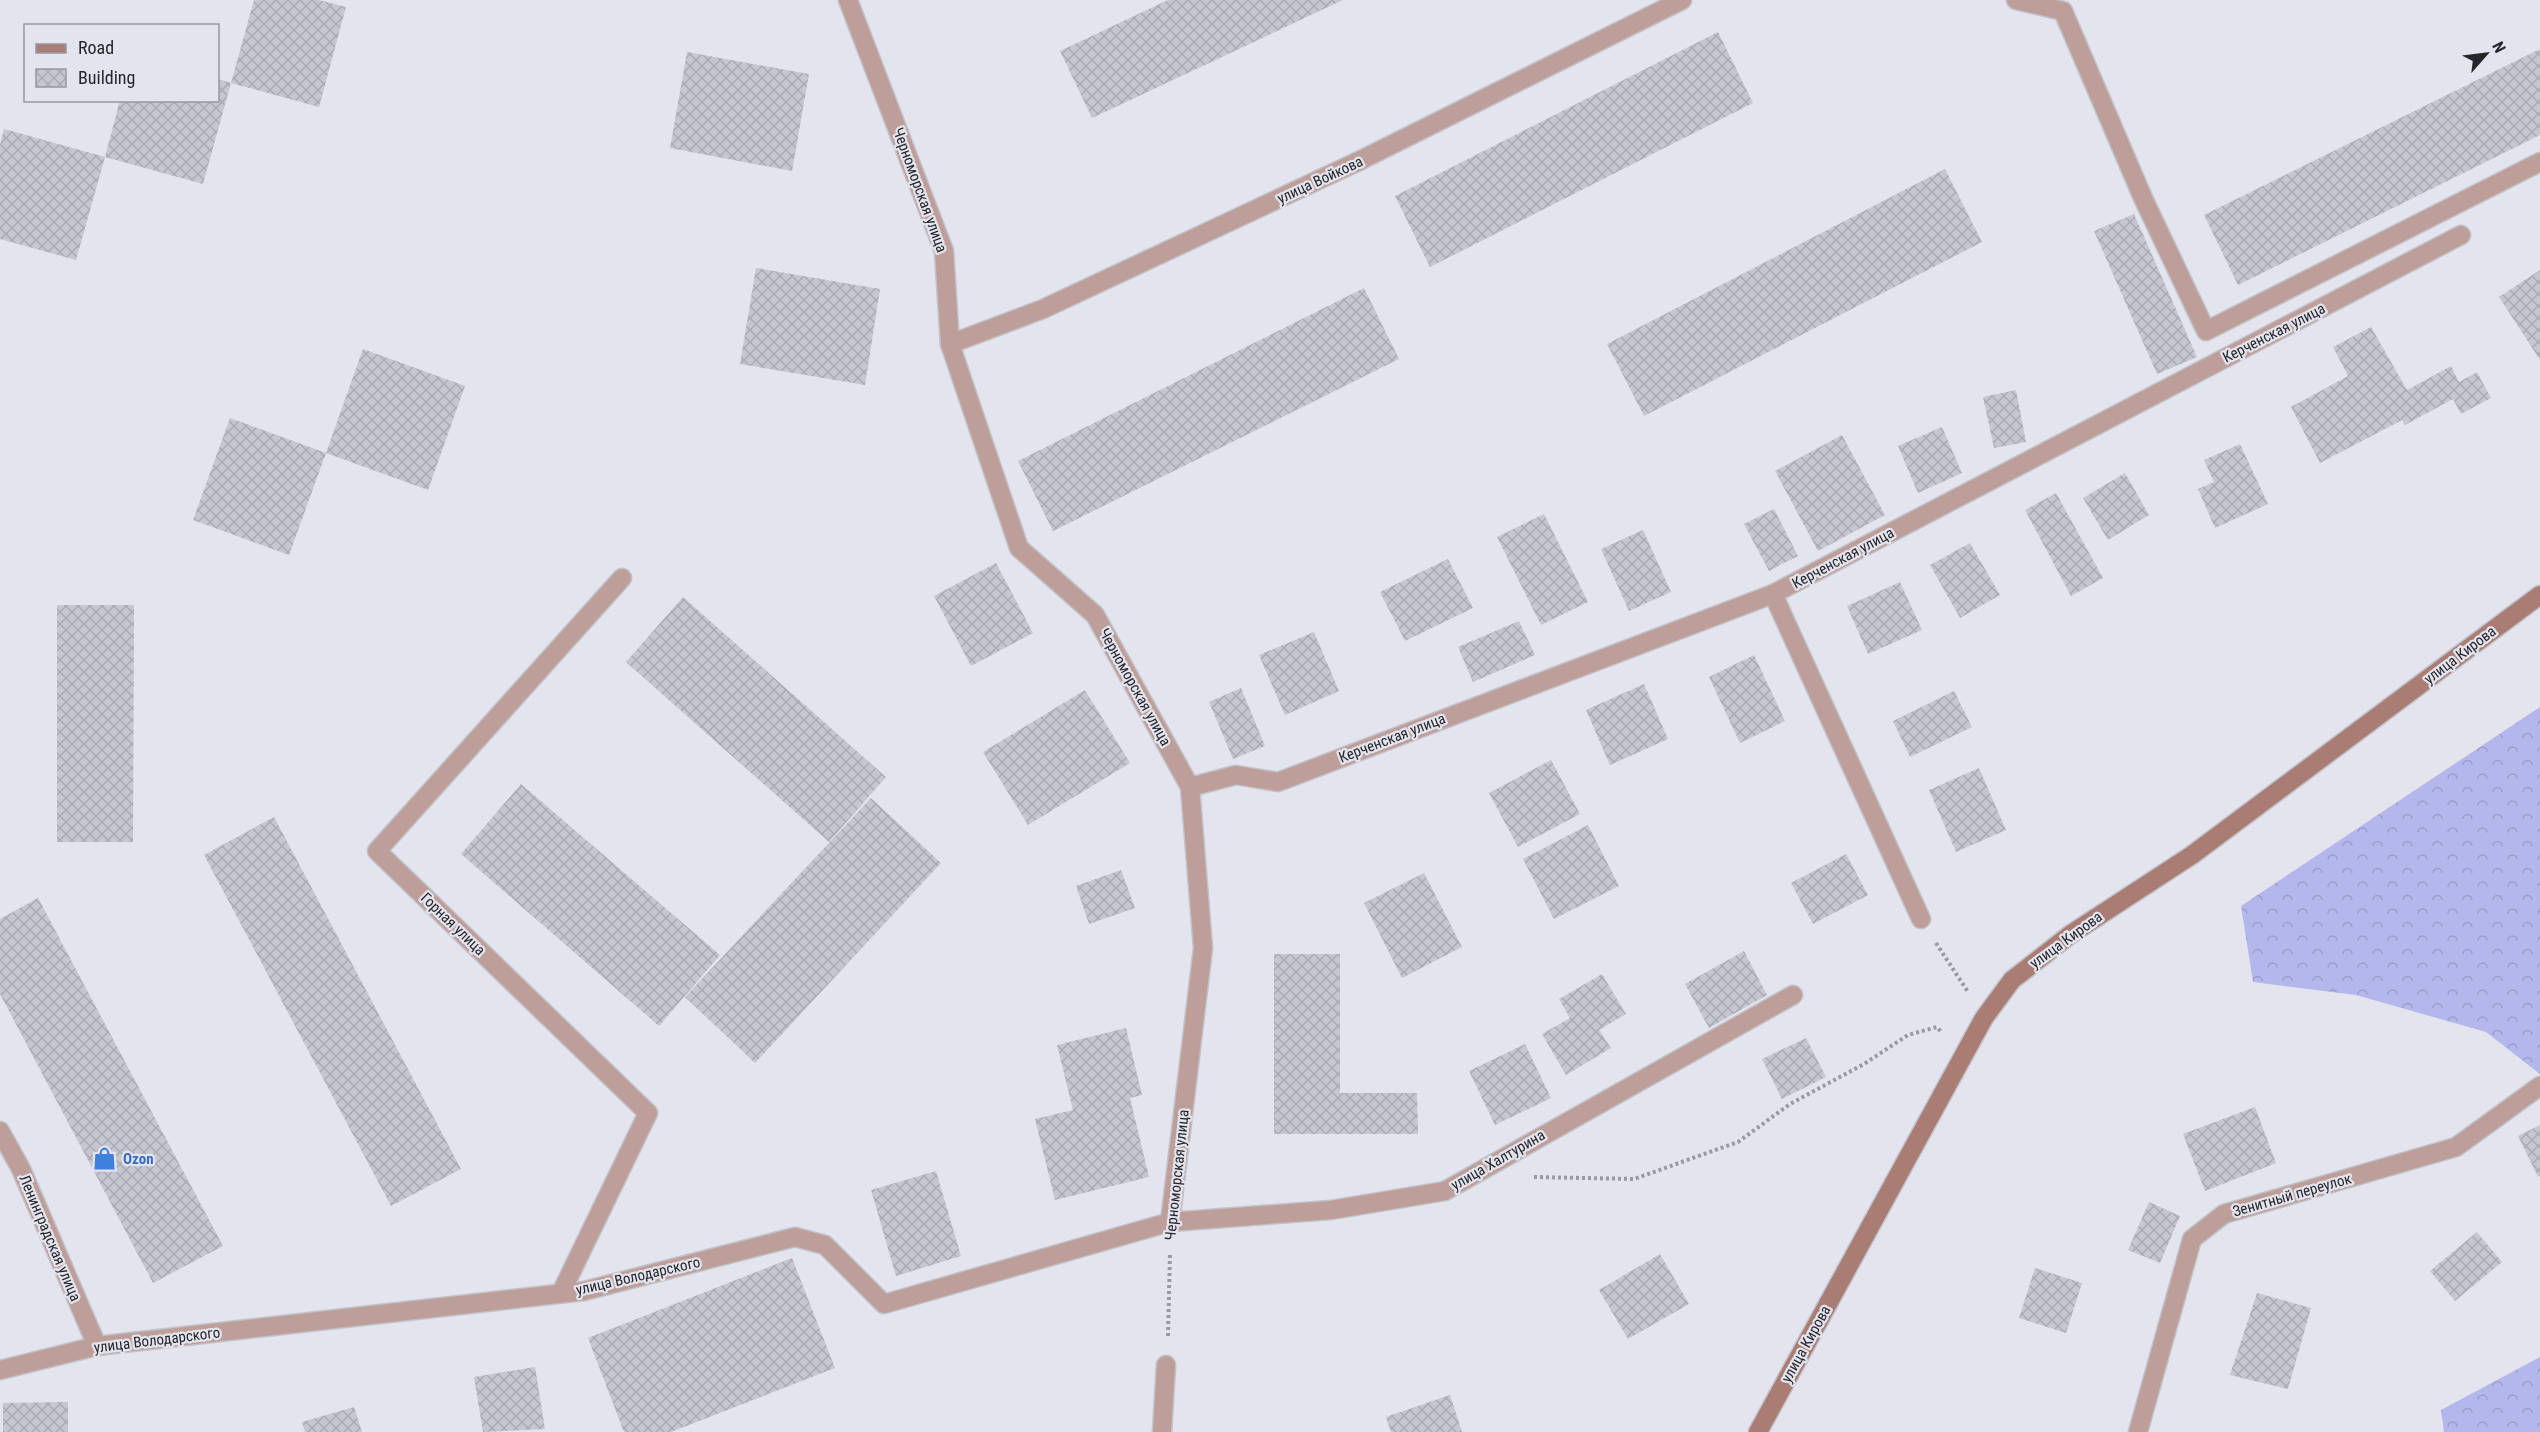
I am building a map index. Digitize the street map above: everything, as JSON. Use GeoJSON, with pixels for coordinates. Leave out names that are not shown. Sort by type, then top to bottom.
{"type":"FeatureCollection","features":[{"type":"Feature","properties":{"kind":"main road","name":"улица Кирова"},"geometry":{"type":"LineString","coordinates":[[1758,1432],[1984,1018],[2012,980],[2071,934],[2192,855],[2540,595]]}},
{"type":"Feature","properties":{"kind":"street","name":"Черноморская улица"},"geometry":{"type":"LineString","coordinates":[[848,0],[944,251],[950,344],[1019,548],[1095,615],[1190,787],[1203,948],[1170,1222]]}},
{"type":"Feature","properties":{"kind":"street","name":"улица Войкова"},"geometry":{"type":"LineString","coordinates":[[950,344],[1042,309],[1349,166],[1682,0]]}},
{"type":"Feature","properties":{"kind":"street"},"geometry":{"type":"LineString","coordinates":[[2016,0],[2063,11],[2143,198],[2206,331],[2540,162]]}},
{"type":"Feature","properties":{"kind":"street","name":"Керченская улица"},"geometry":{"type":"LineString","coordinates":[[1190,787],[1236,775],[1278,782],[1773,594],[2462,235]]}},
{"type":"Feature","properties":{"kind":"street","name":"Горная улица"},"geometry":{"type":"LineString","coordinates":[[561,1293],[648,1113],[378,851],[622,578]]}},
{"type":"Feature","properties":{"kind":"street"},"geometry":{"type":"LineString","coordinates":[[1773,594],[1921,919]]}},
{"type":"Feature","properties":{"kind":"street","name":"улица Халтурина"},"geometry":{"type":"LineString","coordinates":[[1170,1222],[1331,1210],[1445,1191],[1793,995]]}},
{"type":"Feature","properties":{"kind":"street","name":"Зенитный переулок"},"geometry":{"type":"LineString","coordinates":[[2138,1432],[2192,1239],[2224,1214],[2456,1148],[2540,1086]]}},
{"type":"Feature","properties":{"kind":"street","name":"Ленинградская улица"},"geometry":{"type":"LineString","coordinates":[[0,1131],[21,1169],[97,1346]]}},
{"type":"Feature","properties":{"kind":"street","name":"улица Володарского"},"geometry":{"type":"LineString","coordinates":[[0,1370],[97,1346],[584,1291],[795,1237],[825,1245],[884,1304],[1170,1222]]}},
{"type":"Feature","properties":{"kind":"street"},"geometry":{"type":"LineString","coordinates":[[1162,1432],[1166,1365]]}},
{"type":"Feature","properties":{"kind":"path"},"geometry":{"type":"LineString","coordinates":[[1921,919],[1984,1018]]}},
{"type":"Feature","properties":{"kind":"path"},"geometry":{"type":"LineString","coordinates":[[1526,1177],[1634,1179],[1738,1142],[1790,1104],[1864,1064],[1908,1035],[1936,1027],[1964,1054]]}},
{"type":"Feature","properties":{"kind":"path","name":"Черноморская улица"},"geometry":{"type":"LineString","coordinates":[[1166,1365],[1170,1222]]}},
{"type":"Feature","properties":{"kind":"green space"},"geometry":{"type":"Polygon","coordinates":[[[2540,707],[2540,1074],[2486,1032],[2356,995],[2253,982],[2241,906],[2540,707]]]}},
{"type":"Feature","properties":{"kind":"green space"},"geometry":{"type":"Polygon","coordinates":[[[2540,1357],[2540,1432],[2444,1432],[2441,1410],[2540,1357]]]}},
{"type":"Feature","properties":{"kind":"building"},"geometry":{"type":"Polygon","coordinates":[[[254,0],[319,0],[346,7],[319,107],[231,83],[254,0]]]}},
{"type":"Feature","properties":{"kind":"building"},"geometry":{"type":"Polygon","coordinates":[[[1168,0],[1343,0],[1092,118],[1060,51],[1168,0]]]}},
{"type":"Feature","properties":{"kind":"building"},"geometry":{"type":"Polygon","coordinates":[[[1718,32],[1753,103],[1430,267],[1395,196],[1718,32]]]}},
{"type":"Feature","properties":{"kind":"building"},"geometry":{"type":"Polygon","coordinates":[[[2540,49],[2540,135],[2238,285],[2204,215],[2540,49]]]}},
{"type":"Feature","properties":{"kind":"building"},"geometry":{"type":"Polygon","coordinates":[[[687,52],[809,74],[792,171],[670,148],[687,52]]]}},
{"type":"Feature","properties":{"kind":"building"},"geometry":{"type":"Polygon","coordinates":[[[219,79],[231,83],[203,184],[105,157],[119,102],[219,102],[219,79]]]}},
{"type":"Feature","properties":{"kind":"building"},"geometry":{"type":"Polygon","coordinates":[[[4,129],[105,157],[76,260],[0,239],[0,145],[4,129]]]}},
{"type":"Feature","properties":{"kind":"building"},"geometry":{"type":"Polygon","coordinates":[[[1945,169],[1982,242],[1644,416],[1607,344],[1945,169]]]}},
{"type":"Feature","properties":{"kind":"building"},"geometry":{"type":"Polygon","coordinates":[[[2134,214],[2197,357],[2157,374],[2094,231],[2134,214]]]}},
{"type":"Feature","properties":{"kind":"building"},"geometry":{"type":"Polygon","coordinates":[[[756,268],[880,289],[865,385],[740,364],[756,268]]]}},
{"type":"Feature","properties":{"kind":"building"},"geometry":{"type":"Polygon","coordinates":[[[2540,270],[2540,360],[2499,297],[2540,270]]]}},
{"type":"Feature","properties":{"kind":"building"},"geometry":{"type":"Polygon","coordinates":[[[1364,288],[1399,359],[1053,531],[1018,461],[1364,288]]]}},
{"type":"Feature","properties":{"kind":"building"},"geometry":{"type":"Polygon","coordinates":[[[2371,327],[2407,390],[2451,366],[2459,382],[2477,372],[2491,398],[2461,414],[2453,399],[2405,425],[2402,420],[2320,463],[2291,407],[2348,376],[2333,347],[2371,327]]]}},
{"type":"Feature","properties":{"kind":"building"},"geometry":{"type":"Polygon","coordinates":[[[363,349],[465,386],[428,490],[326,453],[363,349]]]}},
{"type":"Feature","properties":{"kind":"building"},"geometry":{"type":"Polygon","coordinates":[[[2016,390],[2026,442],[1994,448],[1983,397],[2016,390]]]}},
{"type":"Feature","properties":{"kind":"building"},"geometry":{"type":"Polygon","coordinates":[[[230,418],[326,453],[289,555],[193,520],[230,418]]]}},
{"type":"Feature","properties":{"kind":"building"},"geometry":{"type":"Polygon","coordinates":[[[1942,427],[1962,473],[1918,493],[1898,446],[1942,427]]]}},
{"type":"Feature","properties":{"kind":"building"},"geometry":{"type":"Polygon","coordinates":[[[1842,435],[1885,515],[1818,551],[1775,471],[1842,435]]]}},
{"type":"Feature","properties":{"kind":"building"},"geometry":{"type":"Polygon","coordinates":[[[2240,444],[2268,504],[2215,528],[2198,489],[2214,482],[2204,460],[2240,444]]]}},
{"type":"Feature","properties":{"kind":"building"},"geometry":{"type":"Polygon","coordinates":[[[2125,473],[2149,515],[2108,540],[2083,498],[2125,473]]]}},
{"type":"Feature","properties":{"kind":"building"},"geometry":{"type":"Polygon","coordinates":[[[2056,493],[2103,578],[2071,596],[2025,510],[2056,493]]]}},
{"type":"Feature","properties":{"kind":"building"},"geometry":{"type":"Polygon","coordinates":[[[1774,509],[1798,556],[1769,571],[1744,524],[1774,509]]]}},
{"type":"Feature","properties":{"kind":"building"},"geometry":{"type":"Polygon","coordinates":[[[1544,514],[1588,602],[1541,625],[1497,537],[1544,514]]]}},
{"type":"Feature","properties":{"kind":"building"},"geometry":{"type":"Polygon","coordinates":[[[1643,530],[1671,592],[1629,611],[1601,549],[1643,530]]]}},
{"type":"Feature","properties":{"kind":"building"},"geometry":{"type":"Polygon","coordinates":[[[1970,543],[2000,595],[1960,618],[1930,565],[1970,543]]]}},
{"type":"Feature","properties":{"kind":"building"},"geometry":{"type":"Polygon","coordinates":[[[1448,559],[1473,608],[1405,641],[1380,592],[1448,559]]]}},
{"type":"Feature","properties":{"kind":"building"},"geometry":{"type":"Polygon","coordinates":[[[996,563],[1033,633],[971,666],[934,596],[996,563]]]}},
{"type":"Feature","properties":{"kind":"building"},"geometry":{"type":"Polygon","coordinates":[[[1900,582],[1922,630],[1868,654],[1847,606],[1900,582]]]}},
{"type":"Feature","properties":{"kind":"building"},"geometry":{"type":"Polygon","coordinates":[[[683,597],[886,777],[829,842],[626,662],[683,597]]]}},
{"type":"Feature","properties":{"kind":"building"},"geometry":{"type":"Polygon","coordinates":[[[57,605],[134,605],[133,842],[57,842],[57,605]]]}},
{"type":"Feature","properties":{"kind":"building"},"geometry":{"type":"Polygon","coordinates":[[[1519,621],[1535,655],[1473,682],[1458,647],[1519,621]]]}},
{"type":"Feature","properties":{"kind":"building"},"geometry":{"type":"Polygon","coordinates":[[[1314,632],[1339,691],[1285,715],[1259,655],[1314,632]]]}},
{"type":"Feature","properties":{"kind":"building"},"geometry":{"type":"Polygon","coordinates":[[[1754,655],[1785,721],[1740,743],[1709,677],[1754,655]]]}},
{"type":"Feature","properties":{"kind":"building"},"geometry":{"type":"Polygon","coordinates":[[[1644,684],[1668,739],[1610,765],[1586,710],[1644,684]]]}},
{"type":"Feature","properties":{"kind":"building"},"geometry":{"type":"Polygon","coordinates":[[[1241,688],[1265,746],[1233,759],[1209,702],[1241,688]]]}},
{"type":"Feature","properties":{"kind":"building"},"geometry":{"type":"Polygon","coordinates":[[[1085,690],[1130,763],[1028,825],[983,752],[1085,690]]]}},
{"type":"Feature","properties":{"kind":"building"},"geometry":{"type":"Polygon","coordinates":[[[1954,691],[1972,727],[1910,757],[1893,721],[1954,691]]]}},
{"type":"Feature","properties":{"kind":"building"},"geometry":{"type":"Polygon","coordinates":[[[1551,760],[1580,814],[1518,847],[1489,793],[1551,760]]]}},
{"type":"Feature","properties":{"kind":"building"},"geometry":{"type":"Polygon","coordinates":[[[1979,768],[2006,830],[1956,852],[1929,790],[1979,768]]]}},
{"type":"Feature","properties":{"kind":"building"},"geometry":{"type":"Polygon","coordinates":[[[521,784],[720,955],[659,1026],[461,854],[521,784]]]}},
{"type":"Feature","properties":{"kind":"building"},"geometry":{"type":"Polygon","coordinates":[[[871,798],[941,863],[755,1063],[685,997],[871,798]]]}},
{"type":"Feature","properties":{"kind":"building"},"geometry":{"type":"Polygon","coordinates":[[[274,817],[461,1169],[391,1206],[204,855],[274,817]]]}},
{"type":"Feature","properties":{"kind":"building"},"geometry":{"type":"Polygon","coordinates":[[[1588,825],[1619,886],[1554,919],[1523,859],[1588,825]]]}},
{"type":"Feature","properties":{"kind":"building"},"geometry":{"type":"Polygon","coordinates":[[[1846,854],[1868,895],[1813,924],[1791,883],[1846,854]]]}},
{"type":"Feature","properties":{"kind":"building"},"geometry":{"type":"Polygon","coordinates":[[[1121,870],[1135,908],[1089,924],[1076,886],[1121,870]]]}},
{"type":"Feature","properties":{"kind":"building"},"geometry":{"type":"Polygon","coordinates":[[[1424,873],[1462,947],[1402,978],[1364,903],[1424,873]]]}},
{"type":"Feature","properties":{"kind":"building"},"geometry":{"type":"Polygon","coordinates":[[[38,898],[223,1246],[153,1283],[0,994],[0,919],[38,898]]]}},
{"type":"Feature","properties":{"kind":"building"},"geometry":{"type":"Polygon","coordinates":[[[1744,951],[1767,995],[1709,1028],[1685,984],[1744,951]]]}},
{"type":"Feature","properties":{"kind":"building"},"geometry":{"type":"Polygon","coordinates":[[[1274,954],[1340,954],[1340,1093],[1417,1093],[1418,1134],[1274,1134],[1274,954]]]}},
{"type":"Feature","properties":{"kind":"building"},"geometry":{"type":"Polygon","coordinates":[[[1602,974],[1626,1014],[1599,1030],[1611,1048],[1566,1075],[1542,1034],[1570,1018],[1559,999],[1602,974]]]}},
{"type":"Feature","properties":{"kind":"building"},"geometry":{"type":"Polygon","coordinates":[[[1126,1028],[1142,1095],[1130,1098],[1149,1177],[1055,1200],[1035,1119],[1073,1110],[1057,1045],[1126,1028]]]}},
{"type":"Feature","properties":{"kind":"building"},"geometry":{"type":"Polygon","coordinates":[[[1806,1038],[1826,1077],[1782,1099],[1762,1059],[1806,1038]]]}},
{"type":"Feature","properties":{"kind":"building"},"geometry":{"type":"Polygon","coordinates":[[[1525,1044],[1551,1098],[1495,1125],[1469,1071],[1525,1044]]]}},
{"type":"Feature","properties":{"kind":"building"},"geometry":{"type":"Polygon","coordinates":[[[2255,1107],[2276,1163],[2205,1191],[2183,1134],[2255,1107]]]}},
{"type":"Feature","properties":{"kind":"building"},"geometry":{"type":"Polygon","coordinates":[[[2540,1125],[2540,1176],[2538,1177],[2518,1136],[2540,1125]]]}},
{"type":"Feature","properties":{"kind":"building"},"geometry":{"type":"Polygon","coordinates":[[[936,1171],[961,1256],[896,1276],[871,1190],[936,1171]]]}},
{"type":"Feature","properties":{"kind":"building"},"geometry":{"type":"Polygon","coordinates":[[[2149,1202],[2180,1216],[2160,1263],[2128,1250],[2149,1202]]]}},
{"type":"Feature","properties":{"kind":"building"},"geometry":{"type":"Polygon","coordinates":[[[2477,1232],[2502,1262],[2455,1301],[2430,1271],[2477,1232]]]}},
{"type":"Feature","properties":{"kind":"building"},"geometry":{"type":"Polygon","coordinates":[[[1660,1254],[1689,1304],[1628,1339],[1599,1290],[1660,1254]]]}},
{"type":"Feature","properties":{"kind":"building"},"geometry":{"type":"Polygon","coordinates":[[[792,1258],[835,1368],[671,1432],[624,1432],[588,1338],[792,1258]]]}},
{"type":"Feature","properties":{"kind":"building"},"geometry":{"type":"Polygon","coordinates":[[[2035,1268],[2082,1283],[2066,1333],[2019,1318],[2035,1268]]]}},
{"type":"Feature","properties":{"kind":"building"},"geometry":{"type":"Polygon","coordinates":[[[2257,1293],[2311,1308],[2288,1389],[2230,1375],[2257,1293]]]}},
{"type":"Feature","properties":{"kind":"building"},"geometry":{"type":"Polygon","coordinates":[[[535,1367],[545,1429],[483,1432],[474,1377],[535,1367]]]}},
{"type":"Feature","properties":{"kind":"building"},"geometry":{"type":"Polygon","coordinates":[[[1450,1395],[1462,1432],[1391,1432],[1386,1417],[1450,1395]]]}},
{"type":"Feature","properties":{"kind":"building"},"geometry":{"type":"Polygon","coordinates":[[[68,1402],[68,1432],[3,1432],[3,1403],[68,1402]]]}},
{"type":"Feature","properties":{"kind":"building"},"geometry":{"type":"Polygon","coordinates":[[[354,1407],[362,1432],[305,1432],[302,1422],[354,1407]]]}},
{"type":"Feature","properties":{"kind":"place","name":"Ozon"},"geometry":{"type":"Point","coordinates":[105,1159]}}]}
